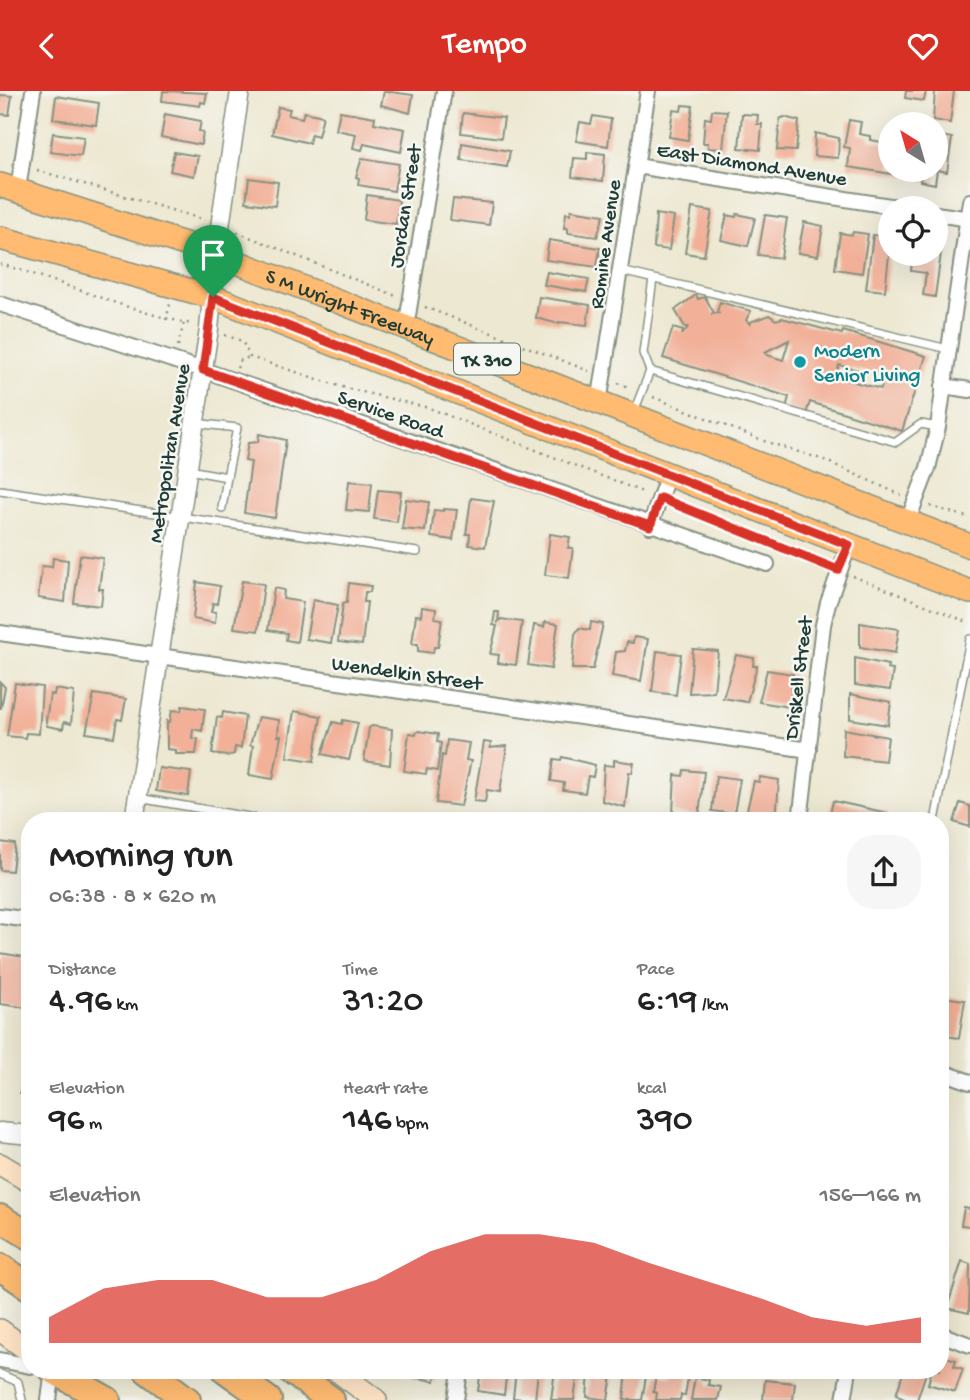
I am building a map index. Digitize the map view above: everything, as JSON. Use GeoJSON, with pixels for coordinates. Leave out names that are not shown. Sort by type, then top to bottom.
{"type":"FeatureCollection","features":[{"type":"Feature","properties":{"kind":"highway"},"geometry":{"type":"LineString","coordinates":[[0,1218],[21,1231]]}},
{"type":"Feature","properties":{"kind":"highway"},"geometry":{"type":"LineString","coordinates":[[0,1267],[21,1281]]}},
{"type":"Feature","properties":{"kind":"highway"},"geometry":{"type":"LineString","coordinates":[[69,1379],[107,1400]]}},
{"type":"Feature","properties":{"kind":"highway"},"geometry":{"type":"LineString","coordinates":[[159,1379],[187,1400]]}},
{"type":"Feature","properties":{"kind":"highway"},"geometry":{"type":"LineString","coordinates":[[239,1379],[268,1400]]}},
{"type":"Feature","properties":{"kind":"highway"},"geometry":{"type":"LineString","coordinates":[[302,1379],[331,1400]]}},
{"type":"Feature","properties":{"kind":"main road","name":"S M Wright Freeway"},"geometry":{"type":"LineString","coordinates":[[9,187],[216,254],[970,546]]}},
{"type":"Feature","properties":{"kind":"main road","name":"S M Wright Freeway"},"geometry":{"type":"LineString","coordinates":[[0,238],[213,297],[970,592]]}},
{"type":"Feature","properties":{"kind":"main road"},"geometry":{"type":"LineString","coordinates":[[0,1164],[21,1177]]}},
{"type":"Feature","properties":{"kind":"main road"},"geometry":{"type":"LineString","coordinates":[[0,1330],[10,1365]]}},
{"type":"Feature","properties":{"kind":"main road"},"geometry":{"type":"LineString","coordinates":[[64,1379],[88,1400]]}},
{"type":"Feature","properties":{"kind":"main road"},"geometry":{"type":"LineString","coordinates":[[348,1379],[376,1400]]}},
{"type":"Feature","properties":{"kind":"street"},"geometry":{"type":"LineString","coordinates":[[9,187],[22,166],[33,91]]}},
{"type":"Feature","properties":{"kind":"street","name":"Metropolitan Avenue"},"geometry":{"type":"LineString","coordinates":[[135,812],[203,370],[216,254],[240,91]]}},
{"type":"Feature","properties":{"kind":"street","name":"Jordan Street"},"geometry":{"type":"LineString","coordinates":[[406,328],[443,91]]}},
{"type":"Feature","properties":{"kind":"street","name":"Romine Avenue"},"geometry":{"type":"LineString","coordinates":[[600,403],[648,91]]}},
{"type":"Feature","properties":{"kind":"street","name":"East Diamond Avenue"},"geometry":{"type":"LineString","coordinates":[[636,166],[878,204]]}},
{"type":"Feature","properties":{"kind":"street"},"geometry":{"type":"LineString","coordinates":[[907,523],[928,468],[938,427],[970,201]]}},
{"type":"Feature","properties":{"kind":"street"},"geometry":{"type":"LineString","coordinates":[[948,215],[969,219]]}},
{"type":"Feature","properties":{"kind":"street","name":"Service Road"},"geometry":{"type":"LineString","coordinates":[[0,305],[203,370],[650,526],[767,564]]}},
{"type":"Feature","properties":{"kind":"street"},"geometry":{"type":"LineString","coordinates":[[943,386],[970,390]]}},
{"type":"Feature","properties":{"kind":"street"},"geometry":{"type":"LineString","coordinates":[[650,526],[668,474]]}},
{"type":"Feature","properties":{"kind":"street","name":"Driskell Street"},"geometry":{"type":"LineString","coordinates":[[801,812],[823,625],[838,570],[849,545]]}},
{"type":"Feature","properties":{"kind":"street","name":"Wendelkin Street"},"geometry":{"type":"LineString","coordinates":[[0,633],[809,750]]}},
{"type":"Feature","properties":{"kind":"street"},"geometry":{"type":"LineString","coordinates":[[0,916],[21,919]]}},
{"type":"Feature","properties":{"kind":"street"},"geometry":{"type":"LineString","coordinates":[[949,1074],[970,1082]]}},
{"type":"Feature","properties":{"kind":"street"},"geometry":{"type":"LineString","coordinates":[[0,1132],[21,1134]]}},
{"type":"Feature","properties":{"kind":"street"},"geometry":{"type":"LineString","coordinates":[[949,1337],[970,1345]]}},
{"type":"Feature","properties":{"kind":"street"},"geometry":{"type":"LineString","coordinates":[[50,1400],[52,1379]]}},
{"type":"Feature","properties":{"kind":"street"},"geometry":{"type":"LineString","coordinates":[[456,1400],[459,1379]]}},
{"type":"Feature","properties":{"kind":"street"},"geometry":{"type":"LineString","coordinates":[[844,1400],[848,1379]]}},
{"type":"Feature","properties":{"kind":"lane"},"geometry":{"type":"LineString","coordinates":[[621,271],[948,349]]}},
{"type":"Feature","properties":{"kind":"lane"},"geometry":{"type":"LineString","coordinates":[[632,416],[650,371],[643,353],[653,279]]}},
{"type":"Feature","properties":{"kind":"lane"},"geometry":{"type":"LineString","coordinates":[[650,371],[896,442],[921,424],[938,427]]}},
{"type":"Feature","properties":{"kind":"lane"},"geometry":{"type":"LineString","coordinates":[[195,423],[237,428],[222,508]]}},
{"type":"Feature","properties":{"kind":"lane"},"geometry":{"type":"LineString","coordinates":[[188,470],[227,477]]}},
{"type":"Feature","properties":{"kind":"lane"},"geometry":{"type":"LineString","coordinates":[[0,490],[417,552]]}},
{"type":"Feature","properties":{"kind":"lane"},"geometry":{"type":"LineString","coordinates":[[937,812],[970,639]]}},
{"type":"Feature","properties":{"kind":"lane"},"geometry":{"type":"LineString","coordinates":[[137,797],[222,812]]}},
{"type":"Feature","properties":{"kind":"lane"},"geometry":{"type":"LineString","coordinates":[[10,1365],[22,1400]]}},
{"type":"Feature","properties":{"kind":"path"},"geometry":{"type":"LineString","coordinates":[[22,166],[193,216]]}},
{"type":"Feature","properties":{"kind":"path"},"geometry":{"type":"LineString","coordinates":[[0,264],[57,280],[128,309],[191,324]]}},
{"type":"Feature","properties":{"kind":"path"},"geometry":{"type":"LineString","coordinates":[[166,320],[170,304]]}},
{"type":"Feature","properties":{"kind":"path"},"geometry":{"type":"LineString","coordinates":[[177,349],[184,323]]}},
{"type":"Feature","properties":{"kind":"path"},"geometry":{"type":"LineString","coordinates":[[242,341],[250,357]]}},
{"type":"Feature","properties":{"kind":"path"},"geometry":{"type":"LineString","coordinates":[[236,371],[241,360],[250,357],[342,387],[429,408],[970,623]]}},
{"type":"Feature","properties":{"kind":"building"},"geometry":{"type":"Polygon","coordinates":[[[163,91],[207,93],[205,103],[201,102],[200,106],[162,101],[163,91]]]}},
{"type":"Feature","properties":{"kind":"building"},"geometry":{"type":"Polygon","coordinates":[[[384,91],[413,95],[410,113],[381,105],[384,91]]]}},
{"type":"Feature","properties":{"kind":"building"},"geometry":{"type":"Polygon","coordinates":[[[906,91],[926,91],[924,101],[905,98],[906,91]]]}},
{"type":"Feature","properties":{"kind":"building"},"geometry":{"type":"Polygon","coordinates":[[[935,91],[954,91],[950,123],[948,112],[934,112],[935,91]]]}},
{"type":"Feature","properties":{"kind":"building"},"geometry":{"type":"Polygon","coordinates":[[[0,95],[12,96],[9,115],[0,114],[0,95]]]}},
{"type":"Feature","properties":{"kind":"building"},"geometry":{"type":"Polygon","coordinates":[[[56,96],[99,103],[96,125],[53,119],[56,96]]]}},
{"type":"Feature","properties":{"kind":"building"},"geometry":{"type":"Polygon","coordinates":[[[682,105],[693,106],[688,140],[669,137],[673,110],[681,111],[682,105]]]}},
{"type":"Feature","properties":{"kind":"building"},"geometry":{"type":"Polygon","coordinates":[[[278,107],[290,109],[288,115],[302,118],[304,112],[323,116],[318,136],[311,134],[309,143],[272,134],[278,107]]]}},
{"type":"Feature","properties":{"kind":"building"},"geometry":{"type":"Polygon","coordinates":[[[712,110],[727,111],[723,149],[708,148],[708,143],[703,143],[705,118],[711,119],[712,110]]]}},
{"type":"Feature","properties":{"kind":"building"},"geometry":{"type":"Polygon","coordinates":[[[340,111],[375,117],[374,123],[405,129],[401,152],[364,144],[362,150],[353,148],[356,134],[336,130],[340,111]]]}},
{"type":"Feature","properties":{"kind":"building"},"geometry":{"type":"Polygon","coordinates":[[[463,113],[504,118],[501,138],[461,133],[463,113]]]}},
{"type":"Feature","properties":{"kind":"building"},"geometry":{"type":"Polygon","coordinates":[[[165,114],[201,121],[201,145],[161,137],[165,114]]]}},
{"type":"Feature","properties":{"kind":"building"},"geometry":{"type":"Polygon","coordinates":[[[742,114],[758,115],[757,124],[762,124],[760,150],[739,148],[742,114]]]}},
{"type":"Feature","properties":{"kind":"building"},"geometry":{"type":"Polygon","coordinates":[[[593,116],[611,119],[608,146],[576,141],[580,122],[591,124],[593,116]]]}},
{"type":"Feature","properties":{"kind":"building"},"geometry":{"type":"Polygon","coordinates":[[[784,117],[799,121],[796,151],[777,150],[780,119],[784,117]]]}},
{"type":"Feature","properties":{"kind":"building"},"geometry":{"type":"Polygon","coordinates":[[[849,120],[861,122],[859,134],[878,141],[878,172],[848,167],[850,148],[844,147],[849,120]]]}},
{"type":"Feature","properties":{"kind":"building"},"geometry":{"type":"Polygon","coordinates":[[[53,133],[84,137],[81,156],[50,152],[53,133]]]}},
{"type":"Feature","properties":{"kind":"building"},"geometry":{"type":"Polygon","coordinates":[[[815,133],[839,138],[838,158],[814,156],[815,133]]]}},
{"type":"Feature","properties":{"kind":"building"},"geometry":{"type":"Polygon","coordinates":[[[948,137],[952,138],[948,165],[948,137]]]}},
{"type":"Feature","properties":{"kind":"building"},"geometry":{"type":"Polygon","coordinates":[[[462,143],[510,151],[507,167],[461,160],[462,143]]]}},
{"type":"Feature","properties":{"kind":"building"},"geometry":{"type":"Polygon","coordinates":[[[174,152],[198,156],[194,176],[170,171],[174,152]]]}},
{"type":"Feature","properties":{"kind":"building"},"geometry":{"type":"Polygon","coordinates":[[[587,152],[605,154],[603,181],[572,177],[574,158],[587,159],[587,152]]]}},
{"type":"Feature","properties":{"kind":"building"},"geometry":{"type":"Polygon","coordinates":[[[362,158],[399,164],[394,191],[358,185],[359,178],[356,177],[362,158]]]}},
{"type":"Feature","properties":{"kind":"building"},"geometry":{"type":"Polygon","coordinates":[[[249,178],[278,182],[275,206],[246,202],[249,178]]]}},
{"type":"Feature","properties":{"kind":"building"},"geometry":{"type":"Polygon","coordinates":[[[367,195],[399,200],[396,224],[364,220],[367,195]]]}},
{"type":"Feature","properties":{"kind":"building"},"geometry":{"type":"Polygon","coordinates":[[[453,199],[492,203],[489,225],[450,220],[453,199]]]}},
{"type":"Feature","properties":{"kind":"building"},"geometry":{"type":"Polygon","coordinates":[[[692,208],[712,211],[704,256],[685,253],[692,208]]]}},
{"type":"Feature","properties":{"kind":"building"},"geometry":{"type":"Polygon","coordinates":[[[571,210],[604,215],[597,237],[568,233],[568,228],[564,228],[566,213],[570,214],[571,210]]]}},
{"type":"Feature","properties":{"kind":"building"},"geometry":{"type":"Polygon","coordinates":[[[656,214],[674,217],[669,250],[654,248],[656,214]]]}},
{"type":"Feature","properties":{"kind":"building"},"geometry":{"type":"Polygon","coordinates":[[[737,214],[755,218],[748,246],[721,240],[727,215],[736,217],[737,214]]]}},
{"type":"Feature","properties":{"kind":"building"},"geometry":{"type":"Polygon","coordinates":[[[765,215],[787,218],[781,258],[758,255],[765,215]]]}},
{"type":"Feature","properties":{"kind":"building"},"geometry":{"type":"Polygon","coordinates":[[[804,222],[823,226],[818,256],[798,253],[804,222]]]}},
{"type":"Feature","properties":{"kind":"building"},"geometry":{"type":"Polygon","coordinates":[[[853,232],[868,234],[862,273],[835,269],[840,233],[852,235],[853,232]]]}},
{"type":"Feature","properties":{"kind":"building"},"geometry":{"type":"Polygon","coordinates":[[[873,235],[878,236],[878,266],[888,266],[885,291],[866,289],[873,235]]]}},
{"type":"Feature","properties":{"kind":"building"},"geometry":{"type":"Polygon","coordinates":[[[549,240],[600,248],[597,267],[546,260],[549,240]]]}},
{"type":"Feature","properties":{"kind":"building"},"geometry":{"type":"Polygon","coordinates":[[[912,266],[939,266],[935,297],[923,295],[926,273],[911,271],[912,266]]]}},
{"type":"Feature","properties":{"kind":"building"},"geometry":{"type":"Polygon","coordinates":[[[547,272],[589,279],[586,292],[544,285],[547,272]]]}},
{"type":"Feature","properties":{"kind":"building","name":"Modern Senior Living"},"geometry":{"type":"Polygon","coordinates":[[[696,295],[698,299],[705,297],[714,313],[711,314],[720,313],[717,312],[720,302],[751,311],[746,320],[751,325],[750,322],[769,315],[776,320],[782,318],[842,334],[843,331],[926,356],[902,431],[810,402],[806,414],[786,408],[789,397],[663,358],[673,328],[683,331],[682,335],[688,327],[685,327],[675,310],[696,295]],[[789,340],[765,352],[783,360],[789,340]],[[839,365],[836,377],[881,389],[884,377],[839,365]]]}},
{"type":"Feature","properties":{"kind":"building"},"geometry":{"type":"Polygon","coordinates":[[[539,297],[590,305],[587,325],[559,324],[536,318],[539,297]]]}},
{"type":"Feature","properties":{"kind":"building"},"geometry":{"type":"Polygon","coordinates":[[[259,434],[286,440],[275,518],[244,513],[251,462],[245,461],[248,443],[258,442],[259,434]]]}},
{"type":"Feature","properties":{"kind":"building"},"geometry":{"type":"Polygon","coordinates":[[[349,481],[372,483],[369,512],[346,510],[349,481]]]}},
{"type":"Feature","properties":{"kind":"building"},"geometry":{"type":"Polygon","coordinates":[[[378,490],[401,492],[397,522],[374,519],[378,490]]]}},
{"type":"Feature","properties":{"kind":"building"},"geometry":{"type":"Polygon","coordinates":[[[471,498],[494,501],[485,547],[469,545],[470,534],[466,534],[471,498]]]}},
{"type":"Feature","properties":{"kind":"building"},"geometry":{"type":"Polygon","coordinates":[[[406,499],[429,502],[425,531],[402,529],[406,499]]]}},
{"type":"Feature","properties":{"kind":"building"},"geometry":{"type":"Polygon","coordinates":[[[434,510],[457,510],[453,540],[431,537],[434,510]]]}},
{"type":"Feature","properties":{"kind":"building"},"geometry":{"type":"Polygon","coordinates":[[[550,534],[570,537],[568,548],[573,548],[569,578],[545,575],[550,534]]]}},
{"type":"Feature","properties":{"kind":"building"},"geometry":{"type":"Polygon","coordinates":[[[80,555],[103,558],[99,589],[103,589],[101,606],[74,603],[80,555]]]}},
{"type":"Feature","properties":{"kind":"building"},"geometry":{"type":"Polygon","coordinates":[[[53,558],[68,560],[65,602],[38,598],[42,566],[52,567],[53,558]]]}},
{"type":"Feature","properties":{"kind":"building"},"geometry":{"type":"Polygon","coordinates":[[[242,581],[264,584],[258,631],[234,628],[242,581]]]}},
{"type":"Feature","properties":{"kind":"building"},"geometry":{"type":"Polygon","coordinates":[[[197,582],[220,586],[217,604],[213,603],[211,612],[216,612],[215,623],[193,619],[197,582]]]}},
{"type":"Feature","properties":{"kind":"building"},"geometry":{"type":"Polygon","coordinates":[[[349,583],[371,586],[370,592],[365,592],[364,602],[367,602],[362,645],[338,642],[343,603],[347,602],[349,583]]]}},
{"type":"Feature","properties":{"kind":"building"},"geometry":{"type":"Polygon","coordinates":[[[274,588],[284,590],[283,599],[303,602],[297,642],[286,640],[287,633],[268,630],[274,588]]]}},
{"type":"Feature","properties":{"kind":"building"},"geometry":{"type":"Polygon","coordinates":[[[313,600],[338,605],[331,643],[306,639],[313,600]]]}},
{"type":"Feature","properties":{"kind":"building"},"geometry":{"type":"Polygon","coordinates":[[[422,607],[436,609],[435,618],[442,619],[438,647],[434,647],[433,653],[418,651],[418,644],[412,644],[416,615],[421,616],[422,607]]]}},
{"type":"Feature","properties":{"kind":"building"},"geometry":{"type":"Polygon","coordinates":[[[495,612],[499,612],[498,622],[501,619],[522,622],[516,665],[498,663],[499,655],[490,654],[497,626],[493,625],[495,612]]]}},
{"type":"Feature","properties":{"kind":"building"},"geometry":{"type":"Polygon","coordinates":[[[545,622],[558,624],[551,669],[528,665],[534,625],[544,627],[545,622]]]}},
{"type":"Feature","properties":{"kind":"building"},"geometry":{"type":"Polygon","coordinates":[[[591,622],[603,624],[593,669],[572,669],[575,634],[579,628],[590,630],[591,622]]]}},
{"type":"Feature","properties":{"kind":"building"},"geometry":{"type":"Polygon","coordinates":[[[860,623],[899,629],[895,653],[860,647],[860,623]]]}},
{"type":"Feature","properties":{"kind":"building"},"geometry":{"type":"Polygon","coordinates":[[[634,637],[648,639],[641,681],[612,676],[616,652],[625,651],[627,642],[633,643],[634,637]]]}},
{"type":"Feature","properties":{"kind":"building"},"geometry":{"type":"Polygon","coordinates":[[[693,649],[718,651],[714,692],[689,693],[693,649]]]}},
{"type":"Feature","properties":{"kind":"building"},"geometry":{"type":"Polygon","coordinates":[[[657,651],[681,654],[676,695],[652,692],[657,651]]]}},
{"type":"Feature","properties":{"kind":"building"},"geometry":{"type":"Polygon","coordinates":[[[736,655],[754,658],[753,666],[757,666],[747,702],[723,698],[736,655]]]}},
{"type":"Feature","properties":{"kind":"building"},"geometry":{"type":"Polygon","coordinates":[[[855,658],[888,665],[887,669],[893,670],[890,690],[855,685],[855,658]]]}},
{"type":"Feature","properties":{"kind":"building"},"geometry":{"type":"Polygon","coordinates":[[[767,670],[793,674],[790,707],[759,702],[767,670]]]}},
{"type":"Feature","properties":{"kind":"building"},"geometry":{"type":"Polygon","coordinates":[[[0,682],[5,687],[1,708],[0,708],[0,682]]]}},
{"type":"Feature","properties":{"kind":"building"},"geometry":{"type":"Polygon","coordinates":[[[15,683],[42,687],[39,734],[26,733],[25,738],[7,736],[15,683]]]}},
{"type":"Feature","properties":{"kind":"building"},"geometry":{"type":"Polygon","coordinates":[[[55,689],[74,692],[71,724],[64,722],[63,729],[47,726],[46,721],[50,694],[54,695],[55,689]]]}},
{"type":"Feature","properties":{"kind":"building"},"geometry":{"type":"Polygon","coordinates":[[[94,694],[126,699],[122,720],[117,719],[114,737],[86,733],[94,694]]]}},
{"type":"Feature","properties":{"kind":"building"},"geometry":{"type":"Polygon","coordinates":[[[850,694],[891,702],[888,725],[850,719],[850,694]]]}},
{"type":"Feature","properties":{"kind":"building"},"geometry":{"type":"Polygon","coordinates":[[[182,706],[205,709],[202,731],[193,729],[192,738],[198,739],[196,754],[176,754],[176,750],[167,749],[167,721],[170,722],[172,710],[181,711],[182,706]]]}},
{"type":"Feature","properties":{"kind":"building"},"geometry":{"type":"Polygon","coordinates":[[[294,711],[321,716],[314,761],[287,757],[294,711]]]}},
{"type":"Feature","properties":{"kind":"building"},"geometry":{"type":"Polygon","coordinates":[[[223,712],[245,716],[241,748],[235,747],[234,754],[227,756],[212,754],[217,717],[222,718],[223,712]]]}},
{"type":"Feature","properties":{"kind":"building"},"geometry":{"type":"Polygon","coordinates":[[[258,717],[279,720],[278,736],[281,736],[273,779],[249,775],[253,746],[250,745],[258,717]]]}},
{"type":"Feature","properties":{"kind":"building"},"geometry":{"type":"Polygon","coordinates":[[[343,720],[358,723],[349,760],[322,754],[333,722],[342,724],[343,720]]]}},
{"type":"Feature","properties":{"kind":"building"},"geometry":{"type":"Polygon","coordinates":[[[372,726],[392,729],[390,765],[364,761],[369,728],[372,726]]]}},
{"type":"Feature","properties":{"kind":"building"},"geometry":{"type":"Polygon","coordinates":[[[844,729],[888,737],[885,761],[843,756],[844,729]]]}},
{"type":"Feature","properties":{"kind":"building"},"geometry":{"type":"Polygon","coordinates":[[[418,731],[438,734],[437,742],[441,743],[437,771],[427,769],[426,774],[404,771],[409,733],[416,734],[418,731]]]}},
{"type":"Feature","properties":{"kind":"building"},"geometry":{"type":"Polygon","coordinates":[[[447,740],[469,743],[466,760],[471,761],[461,806],[436,803],[442,755],[445,756],[447,740]]]}},
{"type":"Feature","properties":{"kind":"building"},"geometry":{"type":"Polygon","coordinates":[[[484,742],[491,743],[490,748],[507,746],[500,792],[487,790],[485,802],[474,801],[484,742]]]}},
{"type":"Feature","properties":{"kind":"building"},"geometry":{"type":"Polygon","coordinates":[[[562,757],[595,765],[593,777],[588,776],[585,793],[563,790],[564,783],[551,781],[554,759],[561,760],[562,757]]]}},
{"type":"Feature","properties":{"kind":"building"},"geometry":{"type":"Polygon","coordinates":[[[614,760],[634,763],[632,773],[629,772],[625,807],[602,801],[604,765],[614,766],[614,760]]]}},
{"type":"Feature","properties":{"kind":"building"},"geometry":{"type":"Polygon","coordinates":[[[159,768],[191,772],[188,796],[156,791],[159,768]]]}},
{"type":"Feature","properties":{"kind":"building"},"geometry":{"type":"Polygon","coordinates":[[[684,770],[704,772],[699,812],[673,812],[675,775],[683,776],[684,770]]]}},
{"type":"Feature","properties":{"kind":"building"},"geometry":{"type":"Polygon","coordinates":[[[716,776],[740,779],[734,812],[712,811],[716,776]]]}},
{"type":"Feature","properties":{"kind":"building"},"geometry":{"type":"Polygon","coordinates":[[[760,777],[779,780],[777,812],[746,812],[754,781],[759,782],[760,777]]]}},
{"type":"Feature","properties":{"kind":"building"},"geometry":{"type":"Polygon","coordinates":[[[833,801],[883,812],[830,812],[833,801]]]}},
{"type":"Feature","properties":{"kind":"building"},"geometry":{"type":"Polygon","coordinates":[[[960,803],[970,806],[970,827],[954,822],[960,803]]]}},
{"type":"Feature","properties":{"kind":"building"},"geometry":{"type":"Polygon","coordinates":[[[0,842],[15,844],[12,871],[0,870],[0,842]]]}},
{"type":"Feature","properties":{"kind":"building"},"geometry":{"type":"Polygon","coordinates":[[[0,953],[21,956],[21,1007],[0,1004],[0,953]]]}},
{"type":"Feature","properties":{"kind":"building"},"geometry":{"type":"Polygon","coordinates":[[[949,998],[965,1000],[959,1038],[949,1036],[949,998]]]}},
{"type":"Feature","properties":{"kind":"building"},"geometry":{"type":"Polygon","coordinates":[[[964,1208],[970,1209],[970,1226],[961,1225],[964,1208]]]}},
{"type":"Feature","properties":{"kind":"building"},"geometry":{"type":"Polygon","coordinates":[[[962,1261],[970,1264],[969,1313],[949,1308],[962,1261]]]}},
{"type":"Feature","properties":{"kind":"building"},"geometry":{"type":"Polygon","coordinates":[[[949,1358],[956,1360],[954,1366],[963,1369],[955,1392],[928,1384],[929,1379],[949,1379],[949,1358]]]}},
{"type":"Feature","properties":{"kind":"building"},"geometry":{"type":"Polygon","coordinates":[[[480,1379],[506,1379],[504,1395],[478,1391],[480,1379]]]}},
{"type":"Feature","properties":{"kind":"building"},"geometry":{"type":"Polygon","coordinates":[[[515,1379],[537,1379],[535,1400],[513,1398],[515,1379]]]}},
{"type":"Feature","properties":{"kind":"building"},"geometry":{"type":"Polygon","coordinates":[[[554,1379],[577,1379],[574,1400],[551,1400],[554,1379]]]}},
{"type":"Feature","properties":{"kind":"building"},"geometry":{"type":"Polygon","coordinates":[[[588,1379],[611,1379],[608,1400],[587,1397],[588,1379]]]}},
{"type":"Feature","properties":{"kind":"building"},"geometry":{"type":"Polygon","coordinates":[[[626,1379],[646,1379],[642,1400],[624,1400],[626,1379]]]}},
{"type":"Feature","properties":{"kind":"building"},"geometry":{"type":"Polygon","coordinates":[[[655,1379],[688,1379],[685,1396],[681,1395],[680,1400],[656,1400],[657,1393],[653,1392],[655,1379]]]}},
{"type":"Feature","properties":{"kind":"building"},"geometry":{"type":"Polygon","coordinates":[[[695,1379],[709,1380],[708,1385],[721,1387],[718,1400],[691,1400],[695,1379]]]}},
{"type":"Feature","properties":{"kind":"building"},"geometry":{"type":"Polygon","coordinates":[[[901,1379],[924,1379],[917,1400],[906,1400],[896,1395],[901,1379]]]}},
{"type":"Feature","properties":{"kind":"building"},"geometry":{"type":"Polygon","coordinates":[[[765,1380],[795,1383],[793,1400],[763,1400],[765,1380]]]}},
{"type":"Feature","properties":{"kind":"place","name":"Modern Senior Living"},"geometry":{"type":"Point","coordinates":[800,362]}},
{"type":"Feature","properties":{"kind":"route"},"geometry":{"type":"LineString","coordinates":[[213,297],[849,545],[838,570],[660,498],[650,526],[203,370],[213,297]]}}]}
